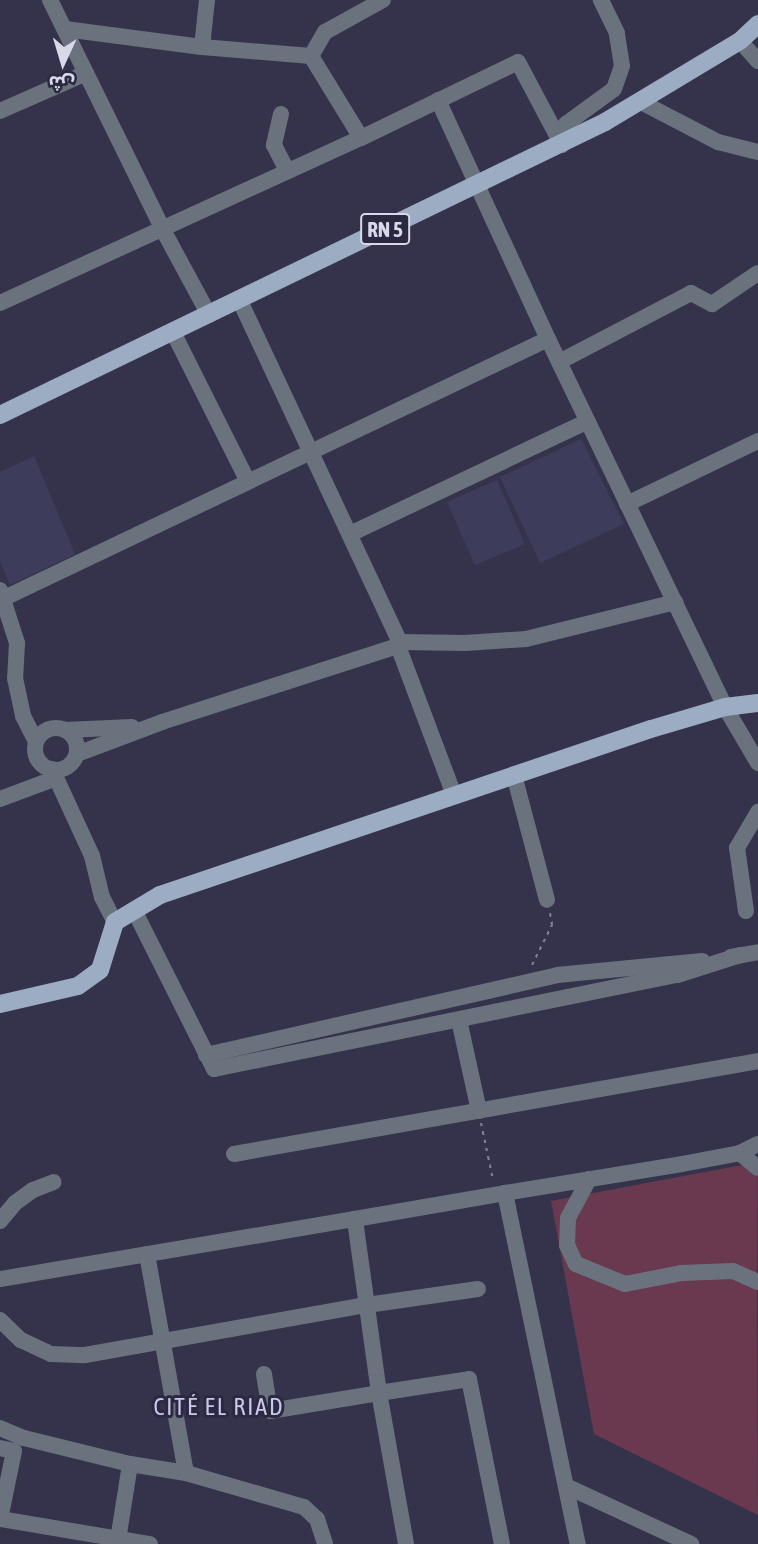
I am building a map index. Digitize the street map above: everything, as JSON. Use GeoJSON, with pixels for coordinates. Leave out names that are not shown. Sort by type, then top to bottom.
{"type":"FeatureCollection","features":[{"type":"Feature","properties":{"kind":"main road","name":"RN 5"},"geometry":{"type":"LineString","coordinates":[[0,415],[240,301],[559,140],[641,102],[740,40],[758,24]]}},
{"type":"Feature","properties":{"kind":"main road"},"geometry":{"type":"LineString","coordinates":[[0,1004],[78,986],[100,970],[115,922],[160,895],[514,775],[726,707],[758,704]]}},
{"type":"Feature","properties":{"kind":"street"},"geometry":{"type":"LineString","coordinates":[[50,0],[162,228],[209,315]]}},
{"type":"Feature","properties":{"kind":"street"},"geometry":{"type":"LineString","coordinates":[[202,47],[207,0]]}},
{"type":"Feature","properties":{"kind":"street"},"geometry":{"type":"LineString","coordinates":[[311,56],[325,32],[383,0]]}},
{"type":"Feature","properties":{"kind":"street"},"geometry":{"type":"LineString","coordinates":[[559,140],[566,124],[614,89],[622,66],[617,33],[601,0]]}},
{"type":"Feature","properties":{"kind":"street"},"geometry":{"type":"LineString","coordinates":[[65,29],[202,47],[311,56]]}},
{"type":"Feature","properties":{"kind":"street"},"geometry":{"type":"LineString","coordinates":[[740,40],[758,61]]}},
{"type":"Feature","properties":{"kind":"street"},"geometry":{"type":"LineString","coordinates":[[311,56],[361,138]]}},
{"type":"Feature","properties":{"kind":"street"},"geometry":{"type":"LineString","coordinates":[[0,303],[361,138],[518,62],[559,140]]}},
{"type":"Feature","properties":{"kind":"street"},"geometry":{"type":"LineString","coordinates":[[0,111],[86,73]]}},
{"type":"Feature","properties":{"kind":"street"},"geometry":{"type":"LineString","coordinates":[[438,100],[627,504],[726,707],[758,763]]}},
{"type":"Feature","properties":{"kind":"street"},"geometry":{"type":"LineString","coordinates":[[641,102],[718,142],[758,152]]}},
{"type":"Feature","properties":{"kind":"street"},"geometry":{"type":"LineString","coordinates":[[281,114],[274,145],[287,171]]}},
{"type":"Feature","properties":{"kind":"street"},"geometry":{"type":"LineString","coordinates":[[559,362],[691,293],[712,304],[758,273]]}},
{"type":"Feature","properties":{"kind":"street"},"geometry":{"type":"LineString","coordinates":[[240,301],[399,644],[454,795]]}},
{"type":"Feature","properties":{"kind":"street"},"geometry":{"type":"LineString","coordinates":[[173,332],[247,480]]}},
{"type":"Feature","properties":{"kind":"street"},"geometry":{"type":"LineString","coordinates":[[63,767],[40,762],[36,741],[23,716],[15,678],[17,643],[1,596],[548,339]]}},
{"type":"Feature","properties":{"kind":"street"},"geometry":{"type":"LineString","coordinates":[[350,534],[588,421]]}},
{"type":"Feature","properties":{"kind":"street"},"geometry":{"type":"LineString","coordinates":[[627,504],[758,441]]}},
{"type":"Feature","properties":{"kind":"street"},"geometry":{"type":"LineString","coordinates":[[0,799],[162,722],[399,644],[526,639],[675,602]]}},
{"type":"Feature","properties":{"kind":"street"},"geometry":{"type":"LineString","coordinates":[[0,670],[16,664]]}},
{"type":"Feature","properties":{"kind":"street"},"geometry":{"type":"LineString","coordinates":[[36,741],[52,728],[117,729],[162,722]]}},
{"type":"Feature","properties":{"kind":"street"},"geometry":{"type":"LineString","coordinates":[[65,730],[74,737],[63,767],[69,808],[92,856],[102,897],[115,922]]}},
{"type":"Feature","properties":{"kind":"street"},"geometry":{"type":"LineString","coordinates":[[514,775],[547,900]]}},
{"type":"Feature","properties":{"kind":"street"},"geometry":{"type":"LineString","coordinates":[[746,911],[737,848],[758,812]]}},
{"type":"Feature","properties":{"kind":"street"},"geometry":{"type":"LineString","coordinates":[[134,910],[214,1069],[678,975],[758,952]]}},
{"type":"Feature","properties":{"kind":"street"},"geometry":{"type":"LineString","coordinates":[[206,1055],[557,975],[740,956]]}},
{"type":"Feature","properties":{"kind":"street"},"geometry":{"type":"LineString","coordinates":[[459,1020],[479,1111]]}},
{"type":"Feature","properties":{"kind":"street"},"geometry":{"type":"LineString","coordinates":[[234,1154],[758,1061]]}},
{"type":"Feature","properties":{"kind":"street"},"geometry":{"type":"LineString","coordinates":[[0,1279],[740,1153],[758,1144]]}},
{"type":"Feature","properties":{"kind":"street"},"geometry":{"type":"LineString","coordinates":[[740,1153],[758,1168]]}},
{"type":"Feature","properties":{"kind":"street"},"geometry":{"type":"LineString","coordinates":[[589,1179],[568,1218],[567,1245],[576,1264],[625,1284],[681,1273],[733,1271],[758,1282]]}},
{"type":"Feature","properties":{"kind":"street"},"geometry":{"type":"LineString","coordinates":[[0,1221],[15,1203],[33,1189],[54,1182]]}},
{"type":"Feature","properties":{"kind":"street"},"geometry":{"type":"LineString","coordinates":[[500,1194],[578,1544]]}},
{"type":"Feature","properties":{"kind":"street"},"geometry":{"type":"LineString","coordinates":[[355,1219],[379,1393],[406,1544]]}},
{"type":"Feature","properties":{"kind":"street"},"geometry":{"type":"LineString","coordinates":[[147,1254],[186,1473]]}},
{"type":"Feature","properties":{"kind":"street"},"geometry":{"type":"LineString","coordinates":[[0,1320],[21,1340],[51,1354],[85,1355],[367,1305],[478,1289]]}},
{"type":"Feature","properties":{"kind":"street"},"geometry":{"type":"LineString","coordinates":[[264,1374],[270,1411],[469,1379],[502,1544]]}},
{"type":"Feature","properties":{"kind":"street"},"geometry":{"type":"LineString","coordinates":[[0,1428],[24,1438],[130,1464],[186,1473],[304,1507],[317,1519],[325,1544]]}},
{"type":"Feature","properties":{"kind":"street"},"geometry":{"type":"LineString","coordinates":[[0,1448],[14,1451],[0,1519],[150,1544]]}},
{"type":"Feature","properties":{"kind":"street"},"geometry":{"type":"LineString","coordinates":[[118,1539],[130,1464]]}},
{"type":"Feature","properties":{"kind":"street"},"geometry":{"type":"LineString","coordinates":[[566,1486],[691,1544]]}},
{"type":"Feature","properties":{"kind":"path"},"geometry":{"type":"LineString","coordinates":[[523,983],[552,925],[547,900]]}},
{"type":"Feature","properties":{"kind":"path"},"geometry":{"type":"LineString","coordinates":[[479,1111],[500,1194]]}},
{"type":"Feature","properties":{"kind":"shaded area"},"geometry":{"type":"Polygon","coordinates":[[[581,439],[624,524],[540,563],[500,477],[581,439]]]}},
{"type":"Feature","properties":{"kind":"shaded area"},"geometry":{"type":"Polygon","coordinates":[[[34,456],[75,554],[10,585],[0,561],[0,472],[34,456]]]}},
{"type":"Feature","properties":{"kind":"shaded area"},"geometry":{"type":"Polygon","coordinates":[[[497,480],[525,544],[475,565],[447,502],[497,480]]]}},
{"type":"Feature","properties":{"kind":"shaded area"},"geometry":{"type":"Polygon","coordinates":[[[758,1162],[758,1515],[594,1434],[551,1201],[758,1162]]]}},
{"type":"Feature","properties":{"kind":"district","name":"CITÉ EL RIAD"},"geometry":{"type":"Point","coordinates":[219,1407]}}]}
